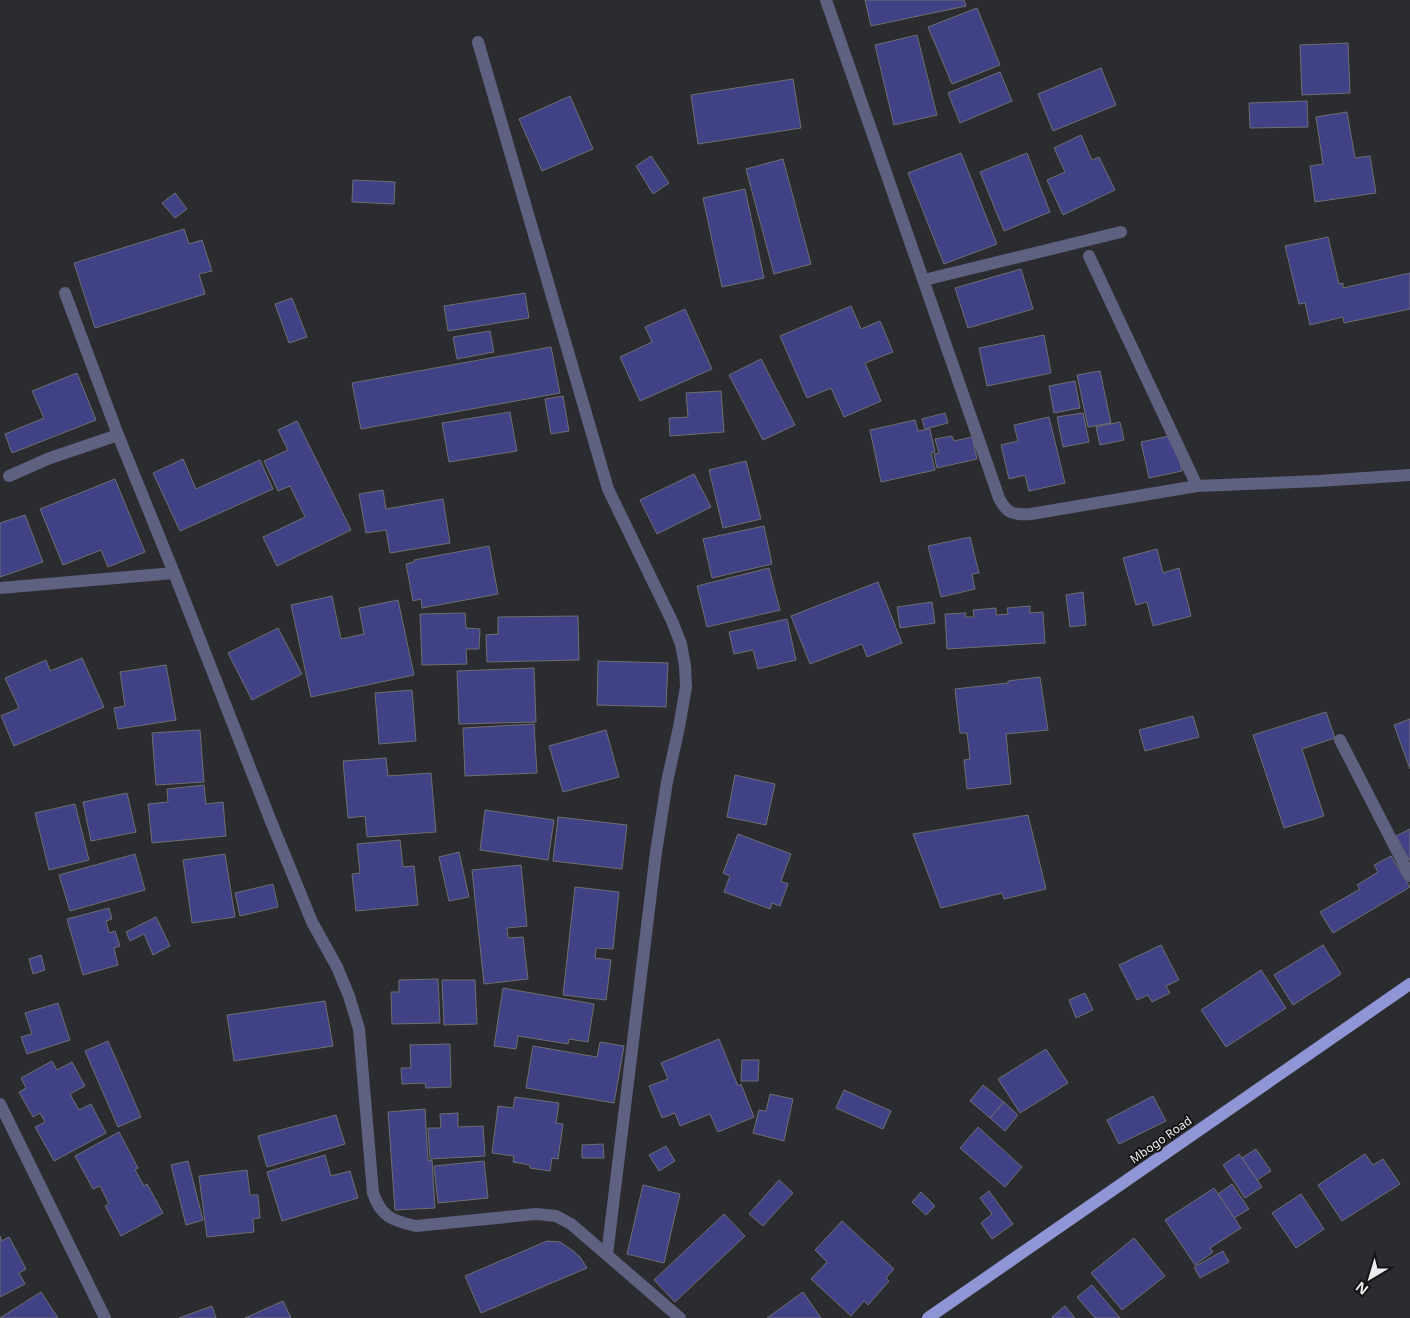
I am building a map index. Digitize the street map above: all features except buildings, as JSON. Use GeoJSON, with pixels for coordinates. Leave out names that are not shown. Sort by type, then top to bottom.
{"type":"FeatureCollection","features":[{"type":"Feature","properties":{"kind":"main road","name":"Mbogo Road"},"geometry":{"type":"LineString","coordinates":[[928,1318],[1410,984]]}},
{"type":"Feature","properties":{"kind":"street"},"geometry":{"type":"LineString","coordinates":[[826,0],[999,498],[1003,506],[1010,512],[1018,515],[1031,514],[1196,486],[1410,475]]}},
{"type":"Feature","properties":{"kind":"street"},"geometry":{"type":"LineString","coordinates":[[478,42],[608,489],[672,620],[681,644],[686,666],[686,687],[680,727],[667,782],[656,852],[607,1255]]}},
{"type":"Feature","properties":{"kind":"street"},"geometry":{"type":"LineString","coordinates":[[924,280],[1121,232]]}},
{"type":"Feature","properties":{"kind":"street"},"geometry":{"type":"LineString","coordinates":[[1089,256],[1196,486]]}},
{"type":"Feature","properties":{"kind":"street"},"geometry":{"type":"LineString","coordinates":[[65,293],[118,435],[284,853],[312,922],[349,996],[359,1029],[373,1193],[377,1205],[386,1215],[398,1222],[416,1226],[536,1214],[556,1216],[571,1224],[679,1318]]}},
{"type":"Feature","properties":{"kind":"street"},"geometry":{"type":"LineString","coordinates":[[9,476],[50,458],[118,435]]}},
{"type":"Feature","properties":{"kind":"street"},"geometry":{"type":"LineString","coordinates":[[0,588],[174,573]]}},
{"type":"Feature","properties":{"kind":"street"},"geometry":{"type":"LineString","coordinates":[[1340,740],[1410,876]]}},
{"type":"Feature","properties":{"kind":"street"},"geometry":{"type":"LineString","coordinates":[[0,1104],[105,1318]]}}]}
